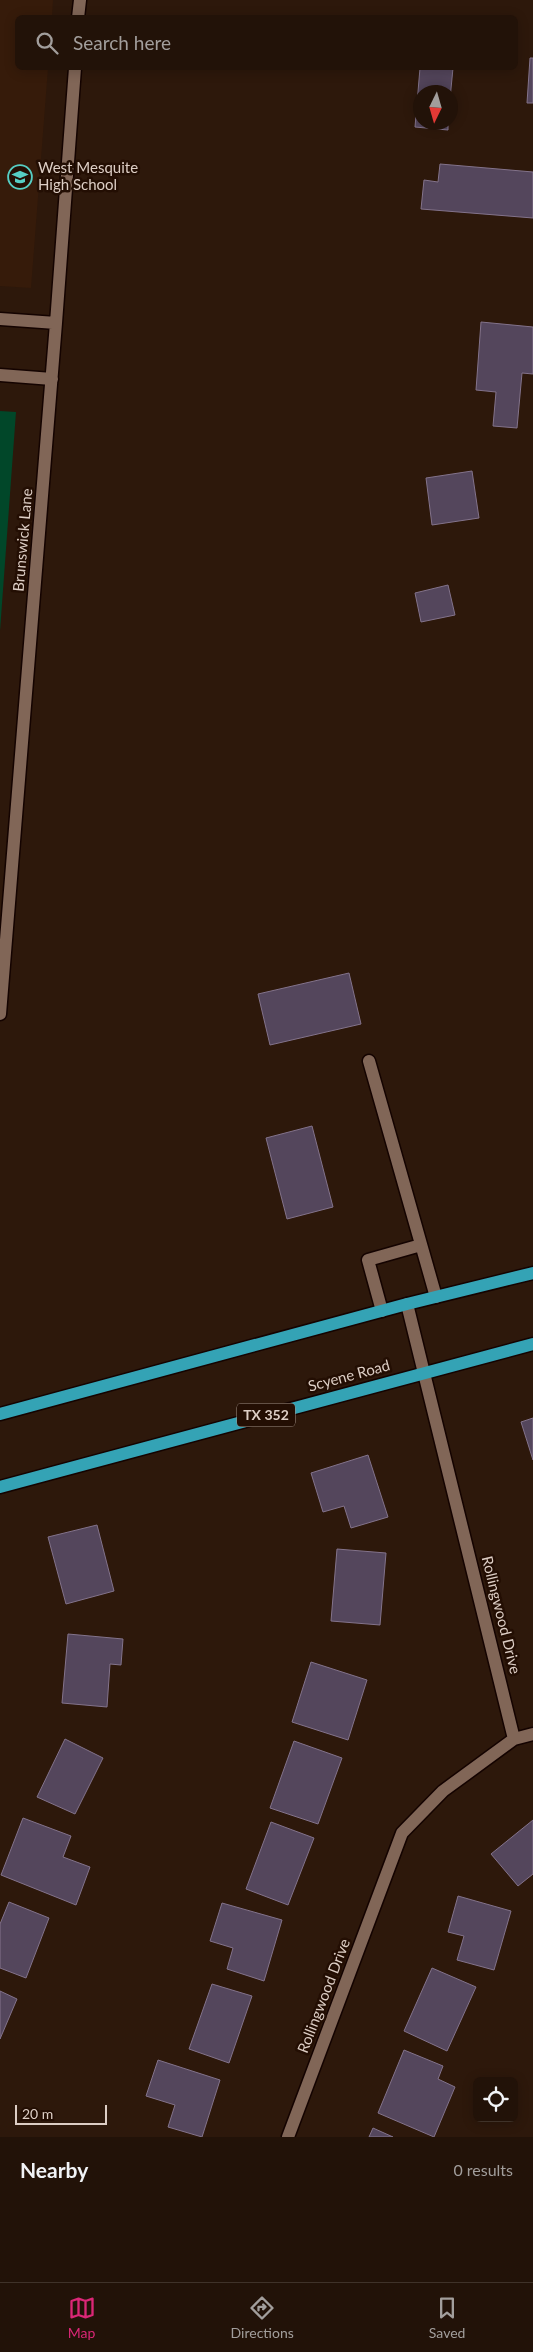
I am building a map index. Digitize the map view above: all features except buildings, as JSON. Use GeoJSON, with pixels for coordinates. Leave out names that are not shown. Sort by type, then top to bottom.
{"type":"FeatureCollection","features":[{"type":"Feature","properties":{"kind":"main road"},"geometry":{"type":"LineString","coordinates":[[0,1414],[407,1304],[533,1272]]}},
{"type":"Feature","properties":{"kind":"main road","name":"Scyene Road"},"geometry":{"type":"LineString","coordinates":[[0,1486],[533,1344]]}},
{"type":"Feature","properties":{"kind":"street"},"geometry":{"type":"LineString","coordinates":[[78,15],[80,0]]}},
{"type":"Feature","properties":{"kind":"street","name":"Brunswick Lane"},"geometry":{"type":"LineString","coordinates":[[0,1014],[4,909],[52,379],[75,70]]}},
{"type":"Feature","properties":{"kind":"street"},"geometry":{"type":"LineString","coordinates":[[0,319],[56,323]]}},
{"type":"Feature","properties":{"kind":"street"},"geometry":{"type":"LineString","coordinates":[[0,375],[52,379]]}},
{"type":"Feature","properties":{"kind":"street"},"geometry":{"type":"LineString","coordinates":[[369,1061],[436,1297]]}},
{"type":"Feature","properties":{"kind":"street"},"geometry":{"type":"LineString","coordinates":[[382,1311],[368,1260],[420,1245]]}},
{"type":"Feature","properties":{"kind":"street","name":"Rollingwood Drive"},"geometry":{"type":"LineString","coordinates":[[288,2137],[402,1833],[443,1791],[514,1739],[407,1304]]}},
{"type":"Feature","properties":{"kind":"street"},"geometry":{"type":"LineString","coordinates":[[514,1739],[533,1734]]}},
{"type":"Feature","properties":{"kind":"shaded area","name":"West Mesquite High School"},"geometry":{"type":"Polygon","coordinates":[[[0,0],[53,0],[52,15],[15,15],[15,70],[48,70],[31,288],[0,286],[0,0]]]}},
{"type":"Feature","properties":{"kind":"green space"},"geometry":{"type":"Polygon","coordinates":[[[0,411],[16,412],[0,631],[0,411]]]}},
{"type":"Feature","properties":{"kind":"place","name":"West Mesquite High School"},"geometry":{"type":"Point","coordinates":[20,177]}}]}
